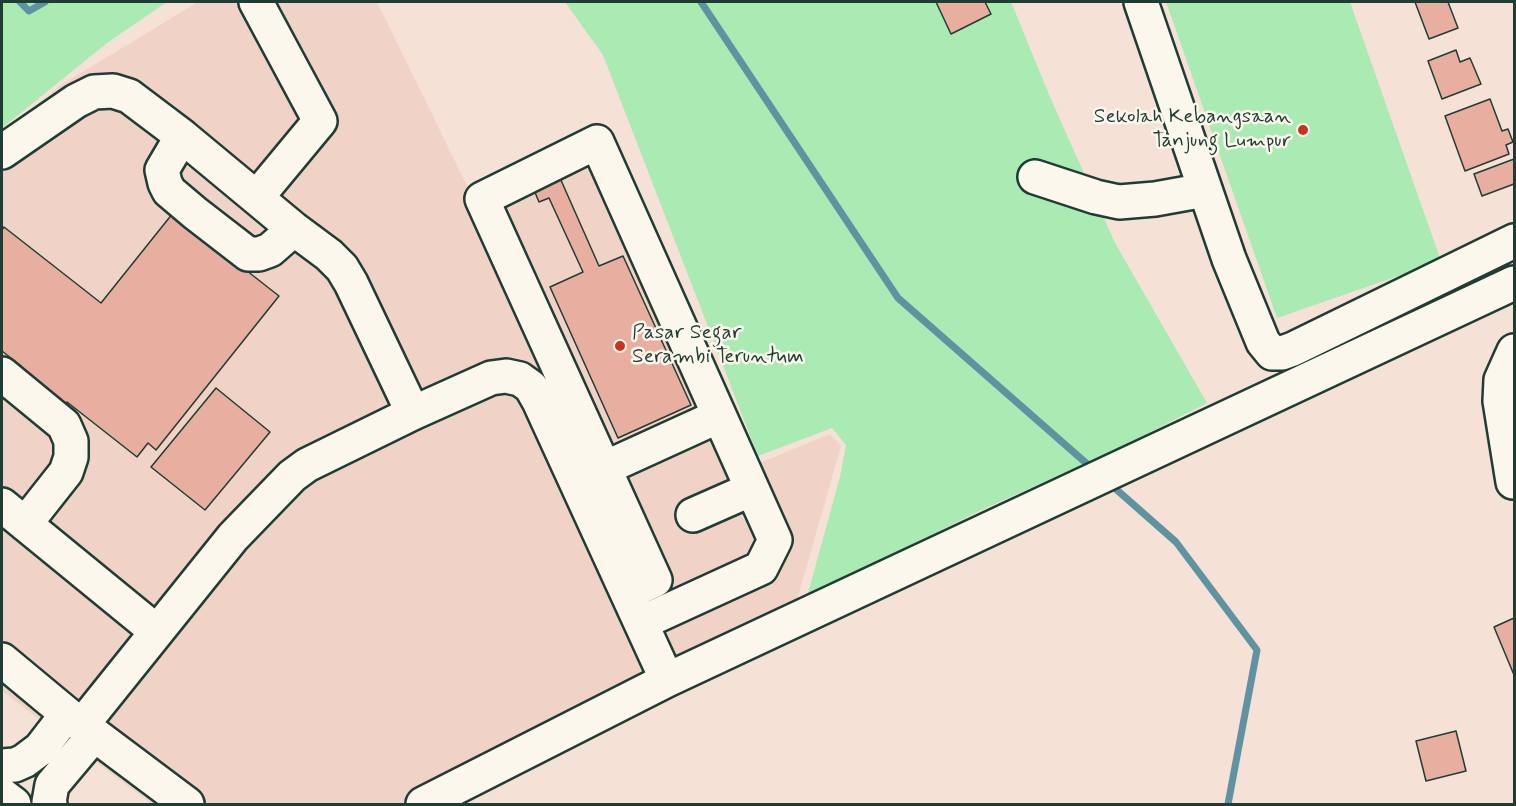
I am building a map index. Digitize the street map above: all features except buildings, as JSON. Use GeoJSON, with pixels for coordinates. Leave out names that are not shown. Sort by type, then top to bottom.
{"type":"FeatureCollection","features":[{"type":"Feature","properties":{"kind":"main road"},"geometry":{"type":"LineString","coordinates":[[256,2],[320,121],[257,197]]}},
{"type":"Feature","properties":{"kind":"main road"},"geometry":{"type":"LineString","coordinates":[[1141,2],[1228,259],[1252,320],[1263,342],[1272,353],[1282,353],[1293,349],[1515,241]]}},
{"type":"Feature","properties":{"kind":"main road"},"geometry":{"type":"LineString","coordinates":[[2,152],[76,101],[94,92],[113,91],[129,96],[182,135],[342,268],[413,413]]}},
{"type":"Feature","properties":{"kind":"main road"},"geometry":{"type":"LineString","coordinates":[[182,135],[162,170],[165,183],[170,190],[195,213],[248,254],[259,254],[270,250],[294,229]]}},
{"type":"Feature","properties":{"kind":"main road"},"geometry":{"type":"LineString","coordinates":[[627,593],[655,580],[482,199],[597,142],[775,540],[761,568],[641,623]]}},
{"type":"Feature","properties":{"kind":"main road"},"geometry":{"type":"LineString","coordinates":[[1035,177],[1119,202],[1155,199],[1206,190]]}},
{"type":"Feature","properties":{"kind":"main road"},"geometry":{"type":"LineString","coordinates":[[423,804],[667,680],[1515,283]]}},
{"type":"Feature","properties":{"kind":"main road"},"geometry":{"type":"LineString","coordinates":[[1514,482],[1500,401],[1501,380],[1515,351]]}},
{"type":"Feature","properties":{"kind":"main road"},"geometry":{"type":"LineString","coordinates":[[2,374],[64,425],[71,441],[71,457],[66,472],[13,514],[156,630]]}},
{"type":"Feature","properties":{"kind":"main road"},"geometry":{"type":"LineString","coordinates":[[50,804],[52,784],[81,725],[233,537],[292,476],[307,465],[491,378],[506,376],[520,379],[531,387],[667,680]]}},
{"type":"Feature","properties":{"kind":"main road"},"geometry":{"type":"LineString","coordinates":[[605,468],[718,416]]}},
{"type":"Feature","properties":{"kind":"main road"},"geometry":{"type":"LineString","coordinates":[[693,516],[752,489]]}},
{"type":"Feature","properties":{"kind":"main road"},"geometry":{"type":"LineString","coordinates":[[2,660],[81,725],[187,804]]}},
{"type":"Feature","properties":{"kind":"main road"},"geometry":{"type":"LineString","coordinates":[[2,766],[15,765],[24,761],[81,725]]}},
{"type":"Feature","properties":{"kind":"main road"},"geometry":{"type":"LineString","coordinates":[[2,795],[14,804]]}},
{"type":"Feature","properties":{"kind":"shaded area"},"geometry":{"type":"Polygon","coordinates":[[[198,2],[377,2],[469,190],[604,124],[757,464],[830,434],[841,446],[785,642],[452,804],[152,804],[2,691],[2,135],[61,85],[198,2]]]}},
{"type":"Feature","properties":{"kind":"green space"},"geometry":{"type":"Polygon","coordinates":[[[2,2],[167,2],[107,43],[2,128],[2,2]]]}},
{"type":"Feature","properties":{"kind":"green space"},"geometry":{"type":"Polygon","coordinates":[[[565,2],[1011,2],[1050,97],[1115,243],[1207,403],[1123,446],[975,513],[807,597],[840,477],[846,445],[832,428],[758,456],[603,55],[565,2]]]}},
{"type":"Feature","properties":{"kind":"green space","name":"Sekolah Kebangsaan Tanjung Lumpur"},"geometry":{"type":"Polygon","coordinates":[[[1166,2],[1350,2],[1441,261],[1277,318],[1166,2]]]}},
{"type":"Feature","properties":{"kind":"waterway"},"geometry":{"type":"LineString","coordinates":[[20,2],[29,11],[45,2]]}},
{"type":"Feature","properties":{"kind":"waterway"},"geometry":{"type":"LineString","coordinates":[[701,2],[898,298],[1094,470]]}},
{"type":"Feature","properties":{"kind":"waterway"},"geometry":{"type":"LineString","coordinates":[[1109,483],[1176,542],[1257,650],[1228,804]]}},
{"type":"Feature","properties":{"kind":"place","name":"Sekolah Kebangsaan Tanjung Lumpur"},"geometry":{"type":"Point","coordinates":[1303,130]}},
{"type":"Feature","properties":{"kind":"place","name":"Pasar Segar Serambi Teruntum"},"geometry":{"type":"Point","coordinates":[620,346]}}]}
